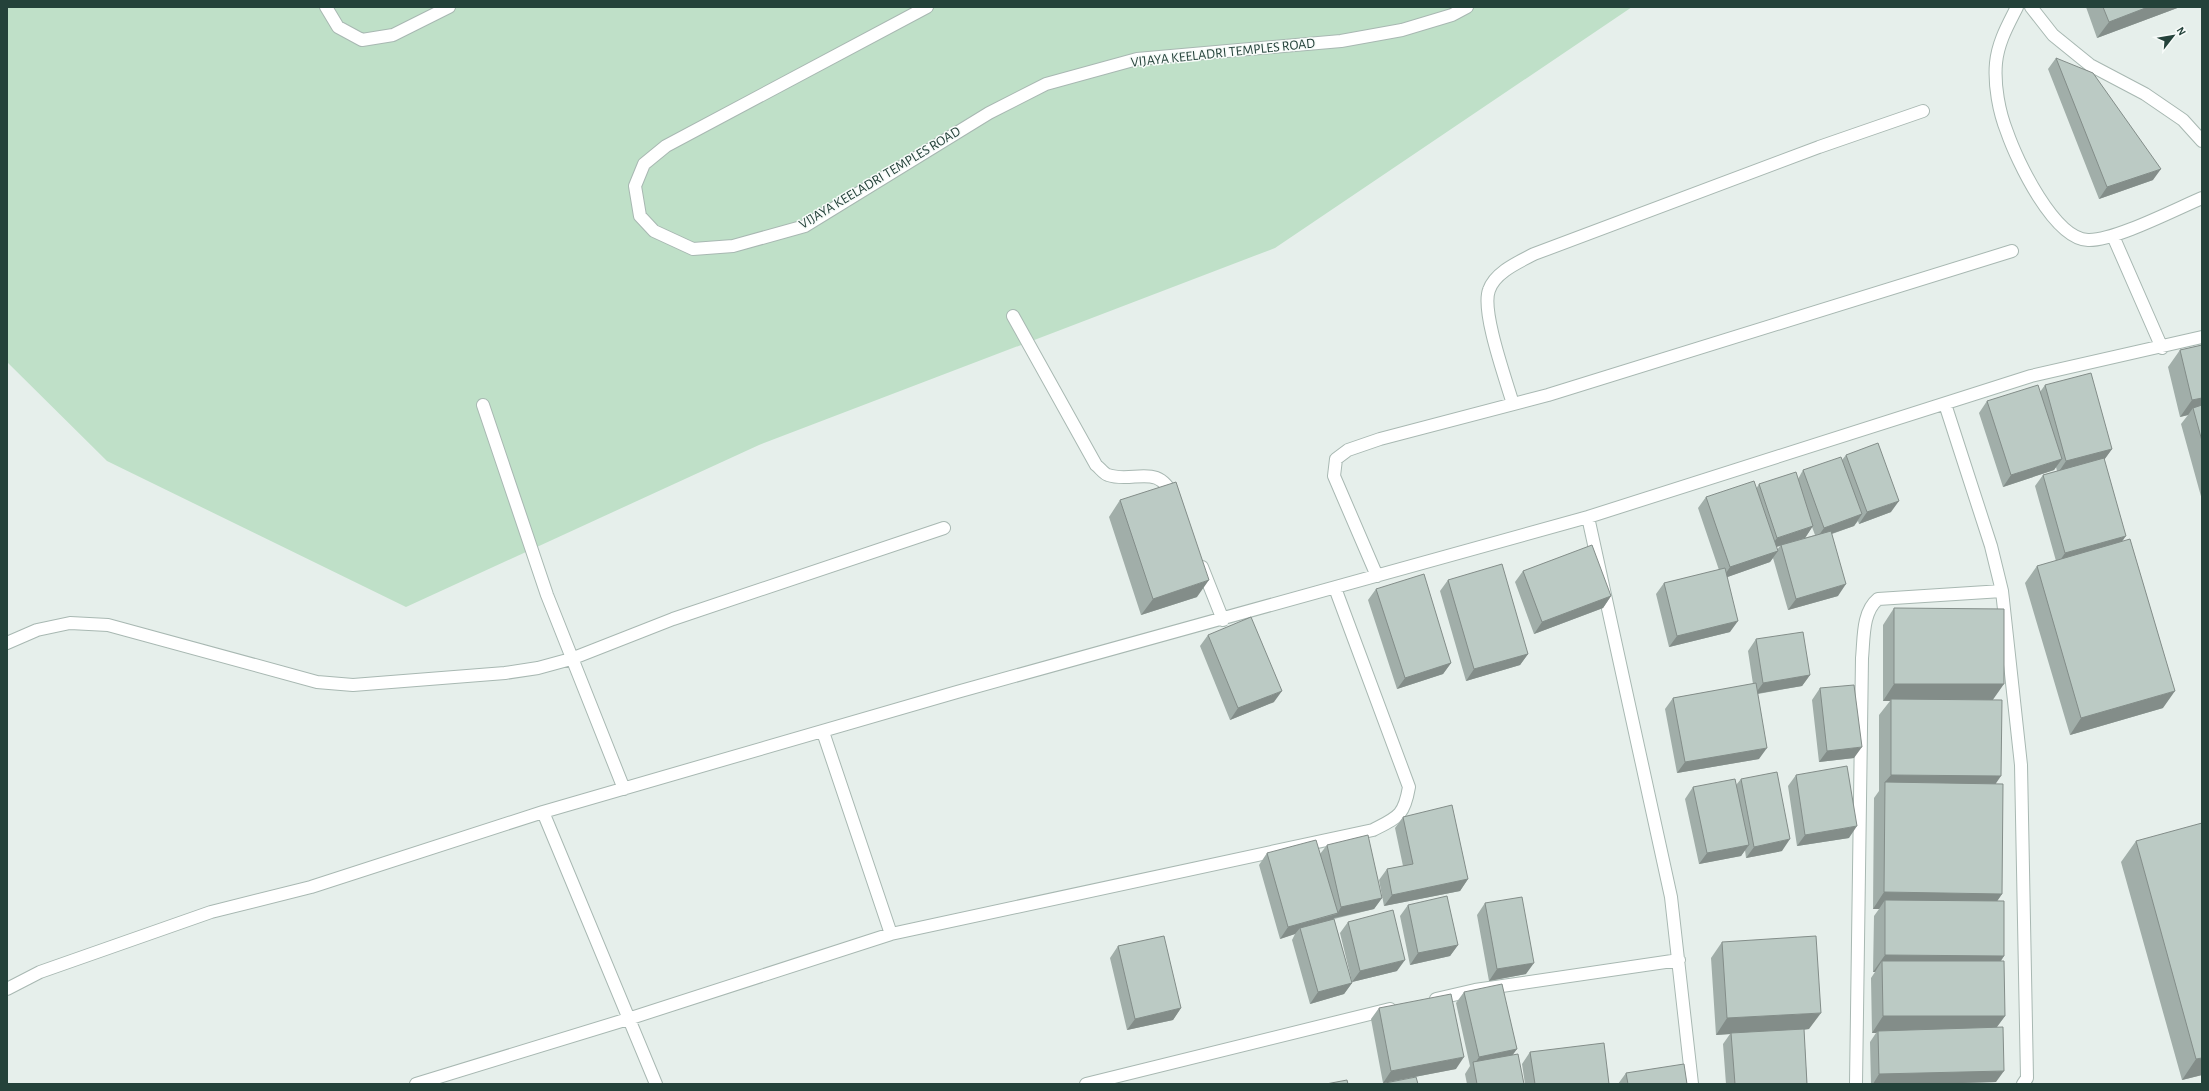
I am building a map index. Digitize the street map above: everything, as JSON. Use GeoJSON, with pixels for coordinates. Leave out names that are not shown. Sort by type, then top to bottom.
{"type":"FeatureCollection","features":[{"type":"Feature","properties":{"kind":"street"},"geometry":{"type":"LineString","coordinates":[[326,7],[338,27],[362,40],[393,34],[449,7]]}},
{"type":"Feature","properties":{"kind":"street","name":"VIJAYA KEELADRI TEMPLES ROAD"},"geometry":{"type":"LineString","coordinates":[[927,7],[666,146],[644,164],[635,186],[640,216],[654,231],[693,249],[733,246],[805,226],[989,113],[1046,84],[1137,59],[1341,41],[1402,30],[1452,15],[1467,7]]}},
{"type":"Feature","properties":{"kind":"street"},"geometry":{"type":"LineString","coordinates":[[2017,7],[2001,38],[1996,64],[1997,89],[2006,132],[2046,209],[2065,230],[2087,240],[2114,236],[2202,198]]}},
{"type":"Feature","properties":{"kind":"street"},"geometry":{"type":"LineString","coordinates":[[2030,7],[2053,35],[2084,60],[2145,94],[2183,120],[2202,141]]}},
{"type":"Feature","properties":{"kind":"street"},"geometry":{"type":"LineString","coordinates":[[1513,404],[1487,309],[1489,289],[1504,270],[1549,249],[1798,155],[1923,111]]}},
{"type":"Feature","properties":{"kind":"street"},"geometry":{"type":"LineString","coordinates":[[2114,236],[2162,348]]}},
{"type":"Feature","properties":{"kind":"street"},"geometry":{"type":"LineString","coordinates":[[1377,576],[1334,476],[1336,459],[1348,450],[1380,439],[1513,404],[2012,251]]}},
{"type":"Feature","properties":{"kind":"street"},"geometry":{"type":"LineString","coordinates":[[1013,316],[1096,465],[1108,475],[1127,477],[1148,474],[1159,479],[1171,492],[1177,506]]}},
{"type":"Feature","properties":{"kind":"street"},"geometry":{"type":"LineString","coordinates":[[7,989],[40,972],[211,912],[311,887],[543,812],[824,732],[957,692],[1223,620],[1588,517],[2031,376],[2162,348],[2202,337]]}},
{"type":"Feature","properties":{"kind":"street"},"geometry":{"type":"LineString","coordinates":[[1945,404],[1991,546],[2002,590],[2021,765],[2027,1078],[2023,1084]]}},
{"type":"Feature","properties":{"kind":"street"},"geometry":{"type":"LineString","coordinates":[[483,405],[547,596],[624,789]]}},
{"type":"Feature","properties":{"kind":"street"},"geometry":{"type":"LineString","coordinates":[[1588,517],[1670,890],[1692,1084]]}},
{"type":"Feature","properties":{"kind":"street"},"geometry":{"type":"LineString","coordinates":[[7,643],[37,630],[70,623],[108,625],[317,682],[353,685],[504,673],[538,668],[571,659],[673,619],[944,528]]}},
{"type":"Feature","properties":{"kind":"street"},"geometry":{"type":"LineString","coordinates":[[1197,556],[1223,620]]}},
{"type":"Feature","properties":{"kind":"street"},"geometry":{"type":"LineString","coordinates":[[416,1084],[628,1019],[891,934],[1373,830],[1393,819],[1406,806],[1409,787],[1335,588]]}},
{"type":"Feature","properties":{"kind":"street"},"geometry":{"type":"LineString","coordinates":[[1856,1084],[1862,658],[1867,614],[1871,605],[1878,599],[2002,590]]}},
{"type":"Feature","properties":{"kind":"street"},"geometry":{"type":"LineString","coordinates":[[824,732],[891,934]]}},
{"type":"Feature","properties":{"kind":"street"},"geometry":{"type":"LineString","coordinates":[[543,812],[656,1084]]}},
{"type":"Feature","properties":{"kind":"street"},"geometry":{"type":"LineString","coordinates":[[1421,1002],[1474,990],[1679,960]]}},
{"type":"Feature","properties":{"kind":"street"},"geometry":{"type":"LineString","coordinates":[[1086,1084],[1398,1007]]}},
{"type":"Feature","properties":{"kind":"green space"},"geometry":{"type":"Polygon","coordinates":[[[7,7],[1632,7],[1275,248],[759,445],[406,607],[107,461],[7,362],[7,7]]]}},
{"type":"Feature","properties":{"kind":"building"},"geometry":{"type":"Polygon","coordinates":[[[2103,7],[2148,7],[2109,22],[2103,7]]]}},
{"type":"Feature","properties":{"kind":"building"},"geometry":{"type":"Polygon","coordinates":[[[2056,58],[2093,73],[2161,169],[2107,187],[2056,58]]]}},
{"type":"Feature","properties":{"kind":"building"},"geometry":{"type":"Polygon","coordinates":[[[2202,345],[2202,398],[2192,400],[2180,350],[2202,345]]]}},
{"type":"Feature","properties":{"kind":"building"},"geometry":{"type":"Polygon","coordinates":[[[2091,373],[2112,449],[2066,461],[2045,385],[2091,373]]]}},
{"type":"Feature","properties":{"kind":"building"},"geometry":{"type":"Polygon","coordinates":[[[2038,385],[2062,459],[2011,475],[1987,401],[2038,385]]]}},
{"type":"Feature","properties":{"kind":"building"},"geometry":{"type":"Polygon","coordinates":[[[2202,405],[2202,441],[2193,408],[2202,405]]]}},
{"type":"Feature","properties":{"kind":"building"},"geometry":{"type":"Polygon","coordinates":[[[1878,443],[1899,501],[1867,512],[1846,455],[1878,443]]]}},
{"type":"Feature","properties":{"kind":"building"},"geometry":{"type":"Polygon","coordinates":[[[1841,457],[1862,514],[1824,528],[1803,470],[1841,457]]]}},
{"type":"Feature","properties":{"kind":"building"},"geometry":{"type":"Polygon","coordinates":[[[2104,458],[2126,536],[2065,553],[2043,475],[2104,458]]]}},
{"type":"Feature","properties":{"kind":"building"},"geometry":{"type":"Polygon","coordinates":[[[1796,472],[1813,526],[1777,538],[1759,484],[1796,472]]]}},
{"type":"Feature","properties":{"kind":"building"},"geometry":{"type":"Polygon","coordinates":[[[1754,481],[1778,551],[1730,567],[1706,497],[1754,481]]]}},
{"type":"Feature","properties":{"kind":"building"},"geometry":{"type":"Polygon","coordinates":[[[1176,482],[1209,580],[1153,599],[1120,500],[1176,482]]]}},
{"type":"Feature","properties":{"kind":"building"},"geometry":{"type":"Polygon","coordinates":[[[1831,531],[1846,584],[1796,599],[1781,545],[1831,531]]]}},
{"type":"Feature","properties":{"kind":"building"},"geometry":{"type":"Polygon","coordinates":[[[2130,539],[2175,691],[2081,718],[2037,566],[2130,539]]]}},
{"type":"Feature","properties":{"kind":"building"},"geometry":{"type":"Polygon","coordinates":[[[1592,545],[1611,596],[1542,622],[1523,571],[1592,545]]]}},
{"type":"Feature","properties":{"kind":"building"},"geometry":{"type":"Polygon","coordinates":[[[1502,564],[1528,654],[1474,669],[1448,580],[1502,564]]]}},
{"type":"Feature","properties":{"kind":"building"},"geometry":{"type":"Polygon","coordinates":[[[1725,568],[1738,621],[1677,636],[1664,583],[1725,568]]]}},
{"type":"Feature","properties":{"kind":"building"},"geometry":{"type":"Polygon","coordinates":[[[1424,574],[1451,663],[1405,678],[1376,589],[1424,574]]]}},
{"type":"Feature","properties":{"kind":"building"},"geometry":{"type":"Polygon","coordinates":[[[1894,608],[2004,609],[2004,684],[1894,684],[1894,608]]]}},
{"type":"Feature","properties":{"kind":"building"},"geometry":{"type":"Polygon","coordinates":[[[1251,617],[1282,691],[1238,708],[1208,635],[1251,617]]]}},
{"type":"Feature","properties":{"kind":"building"},"geometry":{"type":"Polygon","coordinates":[[[1803,632],[1810,675],[1763,683],[1756,639],[1803,632]]]}},
{"type":"Feature","properties":{"kind":"building"},"geometry":{"type":"Polygon","coordinates":[[[1756,683],[1767,748],[1685,762],[1673,698],[1756,683]]]}},
{"type":"Feature","properties":{"kind":"building"},"geometry":{"type":"Polygon","coordinates":[[[1854,685],[1862,747],[1827,751],[1820,688],[1854,685]]]}},
{"type":"Feature","properties":{"kind":"building"},"geometry":{"type":"Polygon","coordinates":[[[1891,699],[2002,700],[2001,776],[1891,775],[1891,699]]]}},
{"type":"Feature","properties":{"kind":"building"},"geometry":{"type":"Polygon","coordinates":[[[1847,766],[1857,826],[1805,835],[1796,775],[1847,766]]]}},
{"type":"Feature","properties":{"kind":"building"},"geometry":{"type":"Polygon","coordinates":[[[1777,772],[1790,839],[1754,847],[1741,779],[1777,772]]]}},
{"type":"Feature","properties":{"kind":"building"},"geometry":{"type":"Polygon","coordinates":[[[1735,779],[1749,845],[1707,853],[1693,787],[1735,779]]]}},
{"type":"Feature","properties":{"kind":"building"},"geometry":{"type":"Polygon","coordinates":[[[1885,782],[2003,784],[2002,894],[1884,892],[1885,782]]]}},
{"type":"Feature","properties":{"kind":"building"},"geometry":{"type":"Polygon","coordinates":[[[1452,805],[1468,879],[1392,895],[1387,869],[1413,864],[1403,817],[1452,805]]]}},
{"type":"Feature","properties":{"kind":"building"},"geometry":{"type":"Polygon","coordinates":[[[2202,823],[2202,1058],[2196,1059],[2136,841],[2202,823]]]}},
{"type":"Feature","properties":{"kind":"building"},"geometry":{"type":"Polygon","coordinates":[[[1368,835],[1382,898],[1341,907],[1327,845],[1368,835]]]}},
{"type":"Feature","properties":{"kind":"building"},"geometry":{"type":"Polygon","coordinates":[[[1316,840],[1338,913],[1288,927],[1267,853],[1316,840]]]}},
{"type":"Feature","properties":{"kind":"building"},"geometry":{"type":"Polygon","coordinates":[[[1447,896],[1458,945],[1418,953],[1408,905],[1447,896]]]}},
{"type":"Feature","properties":{"kind":"building"},"geometry":{"type":"Polygon","coordinates":[[[1522,897],[1534,963],[1497,969],[1485,903],[1522,897]]]}},
{"type":"Feature","properties":{"kind":"building"},"geometry":{"type":"Polygon","coordinates":[[[1885,900],[2004,901],[2004,956],[1885,955],[1885,900]]]}},
{"type":"Feature","properties":{"kind":"building"},"geometry":{"type":"Polygon","coordinates":[[[1393,910],[1405,960],[1360,971],[1348,922],[1393,910]]]}},
{"type":"Feature","properties":{"kind":"building"},"geometry":{"type":"Polygon","coordinates":[[[1334,919],[1352,983],[1318,992],[1300,928],[1334,919]]]}},
{"type":"Feature","properties":{"kind":"building"},"geometry":{"type":"Polygon","coordinates":[[[1164,936],[1181,1008],[1135,1019],[1118,946],[1164,936]]]}},
{"type":"Feature","properties":{"kind":"building"},"geometry":{"type":"Polygon","coordinates":[[[1816,936],[1821,1013],[1727,1018],[1722,942],[1816,936]]]}},
{"type":"Feature","properties":{"kind":"building"},"geometry":{"type":"Polygon","coordinates":[[[1882,961],[2004,961],[2005,1016],[1883,1016],[1882,961]]]}},
{"type":"Feature","properties":{"kind":"building"},"geometry":{"type":"Polygon","coordinates":[[[1502,984],[1517,1049],[1479,1057],[1464,992],[1502,984]]]}},
{"type":"Feature","properties":{"kind":"building"},"geometry":{"type":"Polygon","coordinates":[[[1451,994],[1464,1057],[1391,1071],[1379,1008],[1451,994]]]}},
{"type":"Feature","properties":{"kind":"building"},"geometry":{"type":"Polygon","coordinates":[[[2003,1027],[2004,1071],[1879,1074],[1878,1031],[2003,1027]]]}},
{"type":"Feature","properties":{"kind":"building"},"geometry":{"type":"Polygon","coordinates":[[[1804,1029],[1807,1084],[1735,1084],[1731,1033],[1804,1029]]]}},
{"type":"Feature","properties":{"kind":"building"},"geometry":{"type":"Polygon","coordinates":[[[1604,1043],[1609,1084],[1535,1084],[1530,1052],[1604,1043]]]}},
{"type":"Feature","properties":{"kind":"building"},"geometry":{"type":"Polygon","coordinates":[[[1518,1054],[1524,1084],[1477,1084],[1473,1062],[1518,1054]]]}},
{"type":"Feature","properties":{"kind":"building"},"geometry":{"type":"Polygon","coordinates":[[[1684,1064],[1687,1084],[1628,1084],[1626,1073],[1684,1064]]]}},
{"type":"Feature","properties":{"kind":"building"},"geometry":{"type":"Polygon","coordinates":[[[1416,1077],[1418,1084],[1380,1084],[1416,1077]]]}},
{"type":"Feature","properties":{"kind":"building"},"geometry":{"type":"Polygon","coordinates":[[[1347,1080],[1348,1084],[1326,1084],[1347,1080]]]}}]}
